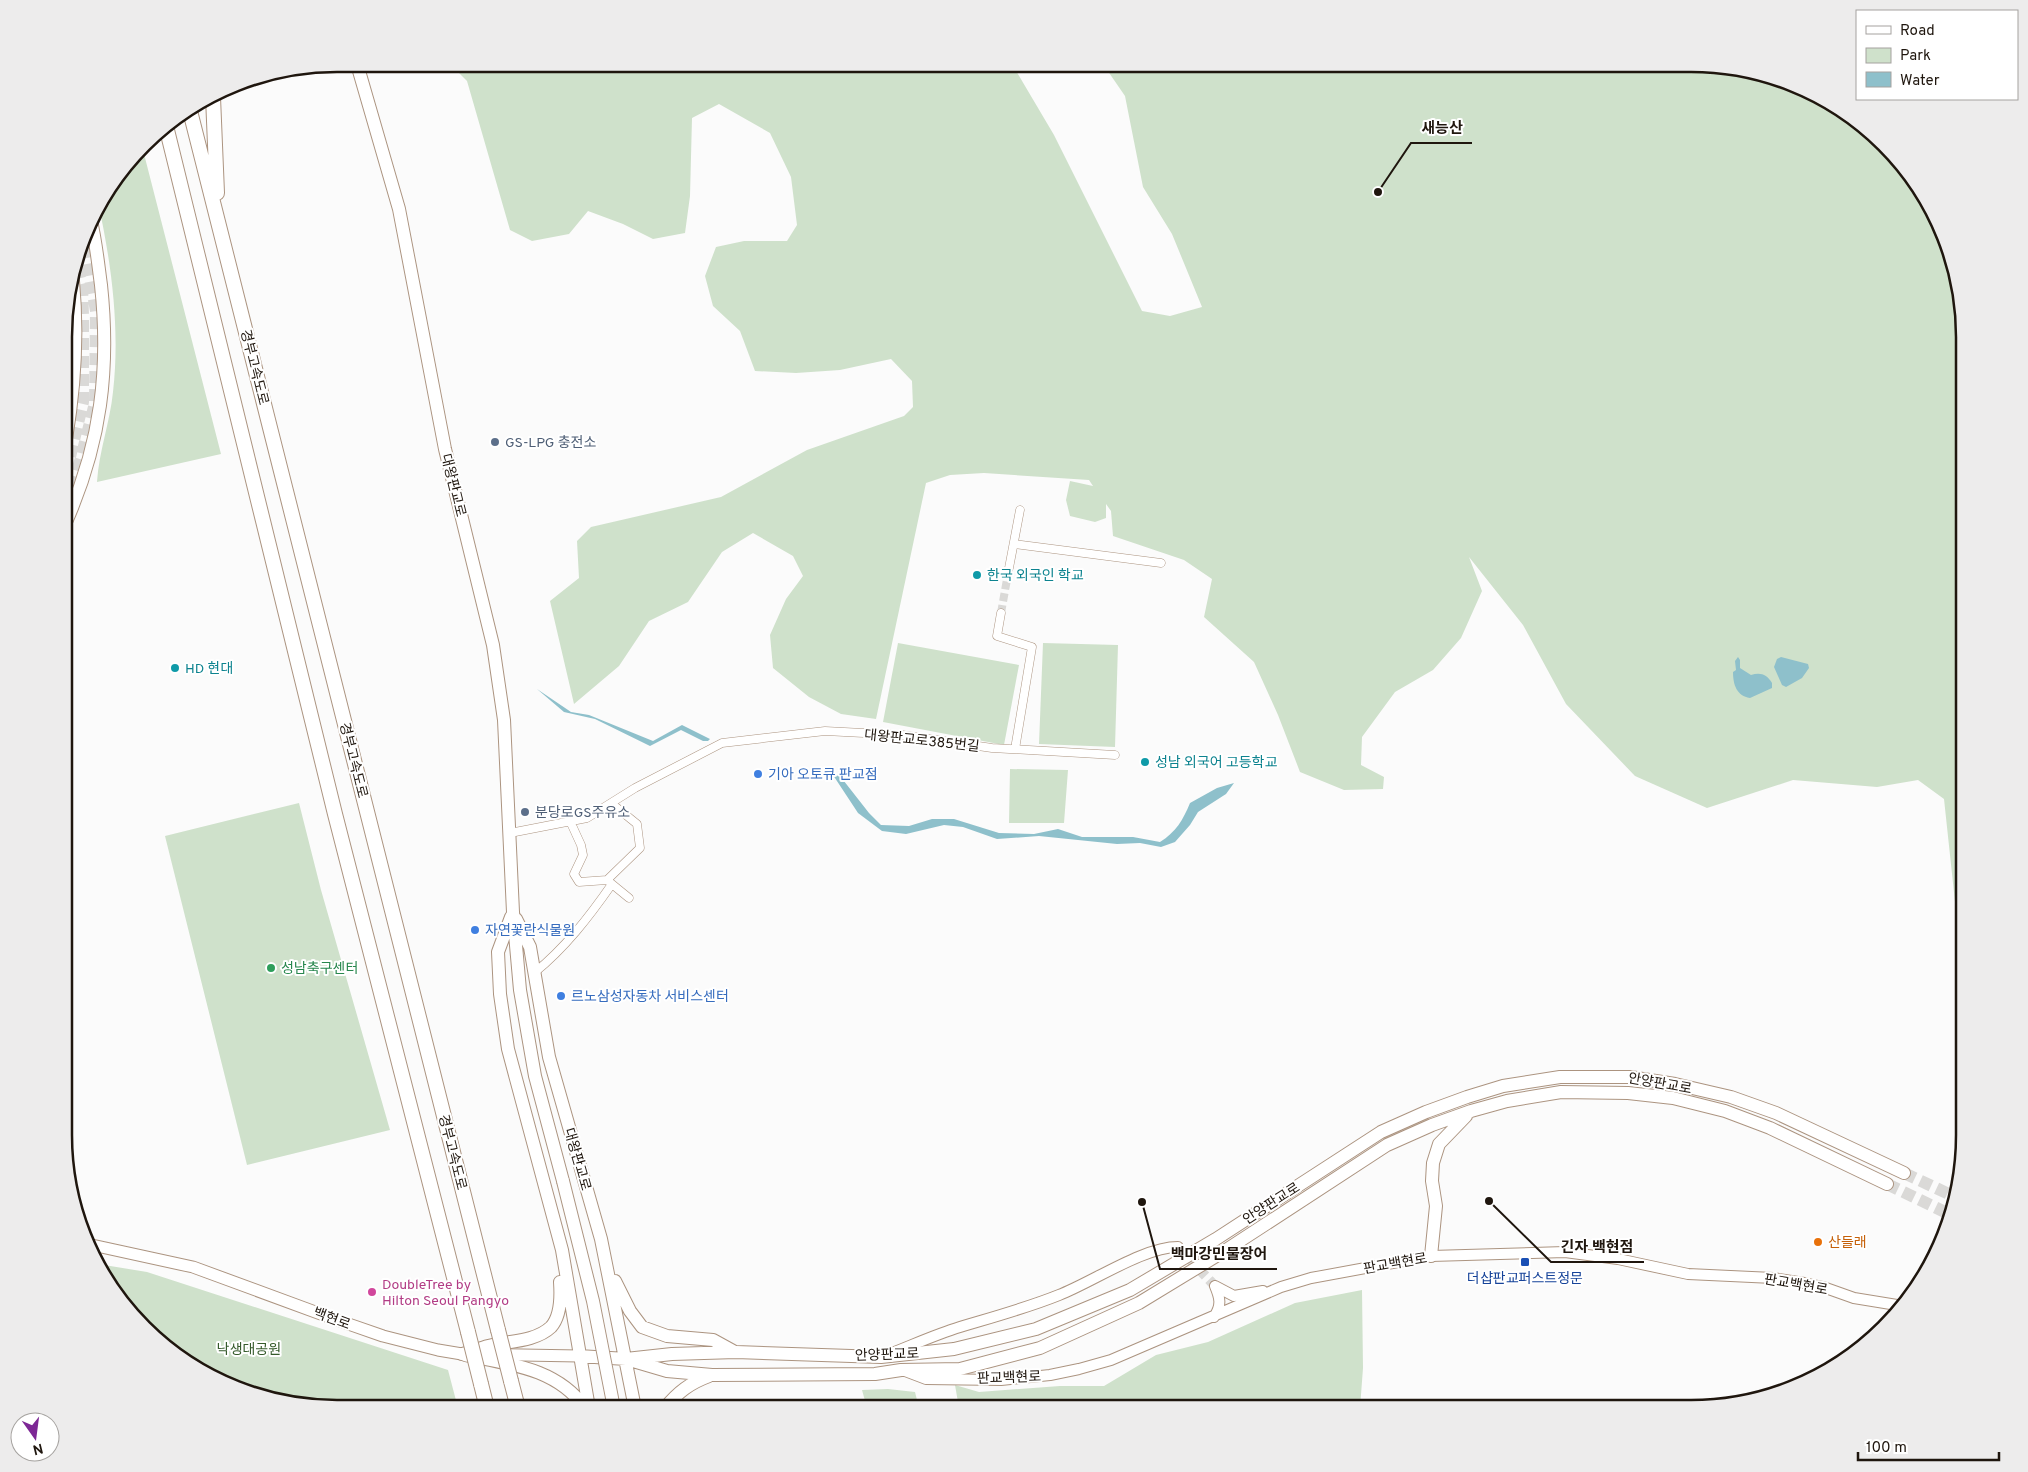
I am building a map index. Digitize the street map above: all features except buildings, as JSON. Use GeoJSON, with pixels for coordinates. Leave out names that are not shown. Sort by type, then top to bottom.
{"type":"FeatureCollection","features":[{"type":"Feature","properties":{"kind":"highway"},"geometry":{"type":"LineString","coordinates":[[213,104],[218,221]]}},
{"type":"Feature","properties":{"kind":"highway","name":"경부고속도로"},"geometry":{"type":"LineString","coordinates":[[191,116],[516,1400]]}},
{"type":"Feature","properties":{"kind":"highway","name":"경부고속도로"},"geometry":{"type":"LineString","coordinates":[[168,134],[332,805],[485,1400]]}},
{"type":"Feature","properties":{"kind":"main road","name":"대왕판교로"},"geometry":{"type":"LineString","coordinates":[[359,72],[400,209],[445,449],[493,645],[504,720],[513,912],[520,990],[528,1044],[593,1301],[612,1400]]}},
{"type":"Feature","properties":{"kind":"main road"},"geometry":{"type":"LineString","coordinates":[[73,503],[86,467],[99,415],[105,367],[105,325],[94,234]]}},
{"type":"Feature","properties":{"kind":"main road"},"geometry":{"type":"LineString","coordinates":[[73,386],[76,342],[74,309]]}},
{"type":"Feature","properties":{"kind":"main road","name":"대왕판교로"},"geometry":{"type":"LineString","coordinates":[[513,912],[530,947],[549,1057],[601,1239],[634,1400]]}},
{"type":"Feature","properties":{"kind":"main road","name":"대왕판교로"},"geometry":{"type":"LineString","coordinates":[[513,912],[498,952],[500,994],[508,1049],[562,1250],[587,1400]]}},
{"type":"Feature","properties":{"kind":"main road","name":"안양판교로"},"geometry":{"type":"LineString","coordinates":[[579,1356],[626,1359],[672,1354],[736,1352],[881,1357],[954,1349],[1036,1329],[1130,1290],[1216,1239],[1381,1132],[1426,1112],[1503,1086],[1569,1077],[1630,1077],[1675,1084],[1731,1097],[1776,1113],[1904,1172]]}},
{"type":"Feature","properties":{"kind":"main road","name":"안양판교로"},"geometry":{"type":"LineString","coordinates":[[626,1359],[667,1371],[712,1376],[875,1374],[901,1370],[960,1369],[1040,1348],[1130,1308],[1226,1250],[1388,1145],[1432,1125],[1471,1111],[1507,1101],[1561,1092],[1628,1093],[1673,1098],[1725,1111],[1770,1128],[1887,1184]]}},
{"type":"Feature","properties":{"kind":"main road"},"geometry":{"type":"LineString","coordinates":[[1431,1256],[1436,1206],[1432,1180],[1433,1163],[1439,1144],[1452,1128],[1471,1111]]}},
{"type":"Feature","properties":{"kind":"main road"},"geometry":{"type":"LineString","coordinates":[[601,1239],[618,1289],[630,1312],[642,1327],[667,1336],[712,1340],[736,1352]]}},
{"type":"Feature","properties":{"kind":"main road","name":"백현로"},"geometry":{"type":"LineString","coordinates":[[98,1246],[193,1267],[374,1333],[462,1354],[579,1356]]}},
{"type":"Feature","properties":{"kind":"main road"},"geometry":{"type":"LineString","coordinates":[[462,1354],[486,1346],[534,1337],[551,1327],[557,1316],[561,1295],[562,1250]]}},
{"type":"Feature","properties":{"kind":"main road"},"geometry":{"type":"LineString","coordinates":[[462,1354],[519,1366],[543,1374],[563,1384],[579,1400]]}},
{"type":"Feature","properties":{"kind":"main road"},"geometry":{"type":"LineString","coordinates":[[672,1400],[692,1383],[712,1376]]}},
{"type":"Feature","properties":{"kind":"street"},"geometry":{"type":"LineString","coordinates":[[1009,568],[1020,510]]}},
{"type":"Feature","properties":{"kind":"street"},"geometry":{"type":"LineString","coordinates":[[1014,544],[1161,563]]}},
{"type":"Feature","properties":{"kind":"street"},"geometry":{"type":"LineString","coordinates":[[1001,612],[997,636],[1032,647],[1015,749]]}},
{"type":"Feature","properties":{"kind":"street","name":"대왕판교로385번길"},"geometry":{"type":"LineString","coordinates":[[510,833],[587,818],[635,788],[722,743],[825,731],[902,735],[992,748],[1115,755]]}},
{"type":"Feature","properties":{"kind":"street"},"geometry":{"type":"LineString","coordinates":[[534,973],[557,954],[595,909],[610,882],[640,848],[637,824],[611,803]]}},
{"type":"Feature","properties":{"kind":"street"},"geometry":{"type":"LineString","coordinates":[[570,821],[581,845],[583,856],[574,874],[579,882],[610,882],[629,898]]}},
{"type":"Feature","properties":{"kind":"street"},"geometry":{"type":"LineString","coordinates":[[881,1357],[958,1328],[1025,1308],[1060,1295],[1139,1256],[1166,1247],[1178,1247]]}},
{"type":"Feature","properties":{"kind":"street","name":"판교백현로"},"geometry":{"type":"LineString","coordinates":[[901,1370],[926,1379],[969,1378],[1001,1380],[1050,1375],[1111,1360],[1281,1288],[1311,1278],[1431,1256],[1565,1252],[1618,1259],[1688,1274],[1773,1278],[1823,1287],[1854,1298],[1894,1304]]}},
{"type":"Feature","properties":{"kind":"street"},"geometry":{"type":"LineString","coordinates":[[1214,1317],[1220,1308],[1215,1286],[1234,1296],[1281,1288]]}},
{"type":"Feature","properties":{"kind":"green space"},"geometry":{"type":"Polygon","coordinates":[[[458,72],[1017,72],[1054,135],[1142,311],[1170,316],[1202,307],[1172,234],[1143,187],[1125,96],[1108,72],[1690,72],[1725,75],[1759,82],[1792,93],[1823,108],[1852,127],[1878,150],[1911,190],[1935,236],[1946,269],[1953,303],[1956,338],[1956,911],[1944,799],[1918,780],[1877,787],[1793,780],[1707,808],[1635,776],[1566,704],[1523,625],[1469,557],[1482,591],[1461,638],[1433,670],[1395,692],[1362,737],[1361,765],[1384,777],[1383,789],[1344,790],[1300,772],[1278,715],[1254,662],[1204,617],[1212,579],[1184,560],[1113,536],[1111,511],[1106,504],[1106,518],[1095,522],[1070,516],[1066,500],[1070,481],[1093,486],[1089,480],[984,473],[950,475],[926,483],[876,719],[841,714],[809,697],[773,668],[770,635],[786,599],[803,576],[793,556],[753,533],[722,552],[688,602],[649,621],[619,666],[574,704],[550,601],[579,578],[577,541],[591,527],[721,497],[807,450],[904,416],[913,407],[912,381],[891,359],[840,370],[796,373],[755,371],[740,331],[713,306],[705,276],[716,247],[744,241],[787,241],[797,225],[791,177],[770,133],[719,104],[692,118],[690,196],[685,233],[653,239],[623,224],[588,211],[569,234],[532,241],[510,230],[467,81],[458,72]]]}},
{"type":"Feature","properties":{"kind":"green space"},"geometry":{"type":"Polygon","coordinates":[[[145,156],[221,454],[97,482],[112,403],[115,369],[114,299],[101,218],[117,190],[145,156]]]}},
{"type":"Feature","properties":{"kind":"green space"},"geometry":{"type":"Polygon","coordinates":[[[898,643],[1019,665],[1004,745],[883,722],[898,643]]]}},
{"type":"Feature","properties":{"kind":"green space"},"geometry":{"type":"Polygon","coordinates":[[[1043,643],[1118,645],[1115,747],[1039,744],[1043,643]]]}},
{"type":"Feature","properties":{"kind":"green space"},"geometry":{"type":"Polygon","coordinates":[[[1010,769],[1068,770],[1064,823],[1009,823],[1010,769]]]}},
{"type":"Feature","properties":{"kind":"green space","name":"성남축구센터"},"geometry":{"type":"Polygon","coordinates":[[[299,803],[321,890],[390,1130],[247,1165],[165,836],[299,803]]]}},
{"type":"Feature","properties":{"kind":"green space","name":"낙생대공원"},"geometry":{"type":"Polygon","coordinates":[[[107,1266],[147,1272],[448,1370],[456,1400],[338,1400],[303,1397],[269,1390],[221,1372],[176,1345],[138,1309],[117,1282],[107,1266]]]}},
{"type":"Feature","properties":{"kind":"green space"},"geometry":{"type":"Polygon","coordinates":[[[1362,1290],[1363,1368],[1361,1400],[958,1400],[955,1385],[979,1392],[1060,1386],[1104,1386],[1156,1355],[1208,1342],[1295,1303],[1362,1290]]]}},
{"type":"Feature","properties":{"kind":"green space"},"geometry":{"type":"Polygon","coordinates":[[[888,1389],[915,1392],[917,1400],[865,1400],[862,1390],[888,1389]]]}},
{"type":"Feature","properties":{"kind":"water"},"geometry":{"type":"Polygon","coordinates":[[[1738,657],[1740,668],[1751,675],[1760,674],[1766,676],[1772,683],[1772,688],[1750,698],[1742,695],[1735,685],[1733,672],[1736,670],[1735,661],[1738,657]]]}},
{"type":"Feature","properties":{"kind":"water"},"geometry":{"type":"Polygon","coordinates":[[[1781,657],[1808,664],[1809,668],[1802,678],[1786,687],[1782,685],[1774,667],[1777,659],[1781,657]]]}},
{"type":"Feature","properties":{"kind":"water"},"geometry":{"type":"Polygon","coordinates":[[[537,689],[571,712],[589,715],[653,741],[682,725],[710,739],[703,741],[681,730],[650,746],[595,719],[564,712],[537,689]]]}},
{"type":"Feature","properties":{"kind":"water"},"geometry":{"type":"Polygon","coordinates":[[[833,775],[840,776],[869,813],[881,825],[909,826],[932,819],[954,819],[999,833],[1034,834],[1058,829],[1082,837],[1133,837],[1160,842],[1178,825],[1190,803],[1217,788],[1234,783],[1226,794],[1198,812],[1190,825],[1175,842],[1161,847],[1140,843],[1117,844],[1039,836],[997,839],[963,827],[944,825],[906,834],[882,831],[858,813],[833,775]]]}},
{"type":"Feature","properties":{"kind":"tunnel"},"geometry":{"type":"LineString","coordinates":[[73,483],[95,403],[96,311],[86,256]]}},
{"type":"Feature","properties":{"kind":"tunnel"},"geometry":{"type":"LineString","coordinates":[[73,444],[83,402],[83,315],[80,277]]}},
{"type":"Feature","properties":{"kind":"tunnel"},"geometry":{"type":"LineString","coordinates":[[1001,613],[1009,568]]}},
{"type":"Feature","properties":{"kind":"tunnel"},"geometry":{"type":"LineString","coordinates":[[1904,1173],[1948,1194]]}},
{"type":"Feature","properties":{"kind":"tunnel"},"geometry":{"type":"LineString","coordinates":[[1887,1184],[1943,1211]]}},
{"type":"Feature","properties":{"kind":"tunnel"},"geometry":{"type":"LineString","coordinates":[[1178,1247],[1215,1286]]}},
{"type":"Feature","properties":{"kind":"place","name":"새능산"},"geometry":{"type":"Point","coordinates":[1378,192]}},
{"type":"Feature","properties":{"kind":"place","name":"GS-LPG 충전소"},"geometry":{"type":"Point","coordinates":[495,442]}},
{"type":"Feature","properties":{"kind":"place","name":"한국 외국인 학교"},"geometry":{"type":"Point","coordinates":[977,575]}},
{"type":"Feature","properties":{"kind":"place","name":"HD 현대"},"geometry":{"type":"Point","coordinates":[175,668]}},
{"type":"Feature","properties":{"kind":"place","name":"성남 외국어 고등학교"},"geometry":{"type":"Point","coordinates":[1145,762]}},
{"type":"Feature","properties":{"kind":"place","name":"기아 오토큐 판교점"},"geometry":{"type":"Point","coordinates":[758,774]}},
{"type":"Feature","properties":{"kind":"place","name":"분당로GS주유소"},"geometry":{"type":"Point","coordinates":[525,812]}},
{"type":"Feature","properties":{"kind":"place","name":"자연꽃란식물원"},"geometry":{"type":"Point","coordinates":[475,930]}},
{"type":"Feature","properties":{"kind":"place","name":"성남축구센터"},"geometry":{"type":"Point","coordinates":[271,968]}},
{"type":"Feature","properties":{"kind":"place","name":"르노삼성자동차 서비스센터"},"geometry":{"type":"Point","coordinates":[561,996]}},
{"type":"Feature","properties":{"kind":"place","name":"긴자 백현점"},"geometry":{"type":"Point","coordinates":[1489,1201]}},
{"type":"Feature","properties":{"kind":"place","name":"백마강민물장어"},"geometry":{"type":"Point","coordinates":[1142,1202]}},
{"type":"Feature","properties":{"kind":"place","name":"산들래"},"geometry":{"type":"Point","coordinates":[1818,1242]}},
{"type":"Feature","properties":{"kind":"place","name":"더샵판교퍼스트정문"},"geometry":{"type":"Point","coordinates":[1525,1262]}},
{"type":"Feature","properties":{"kind":"place","name":"DoubleTree by Hilton Seoul Pangyo"},"geometry":{"type":"Point","coordinates":[372,1292]}}]}
